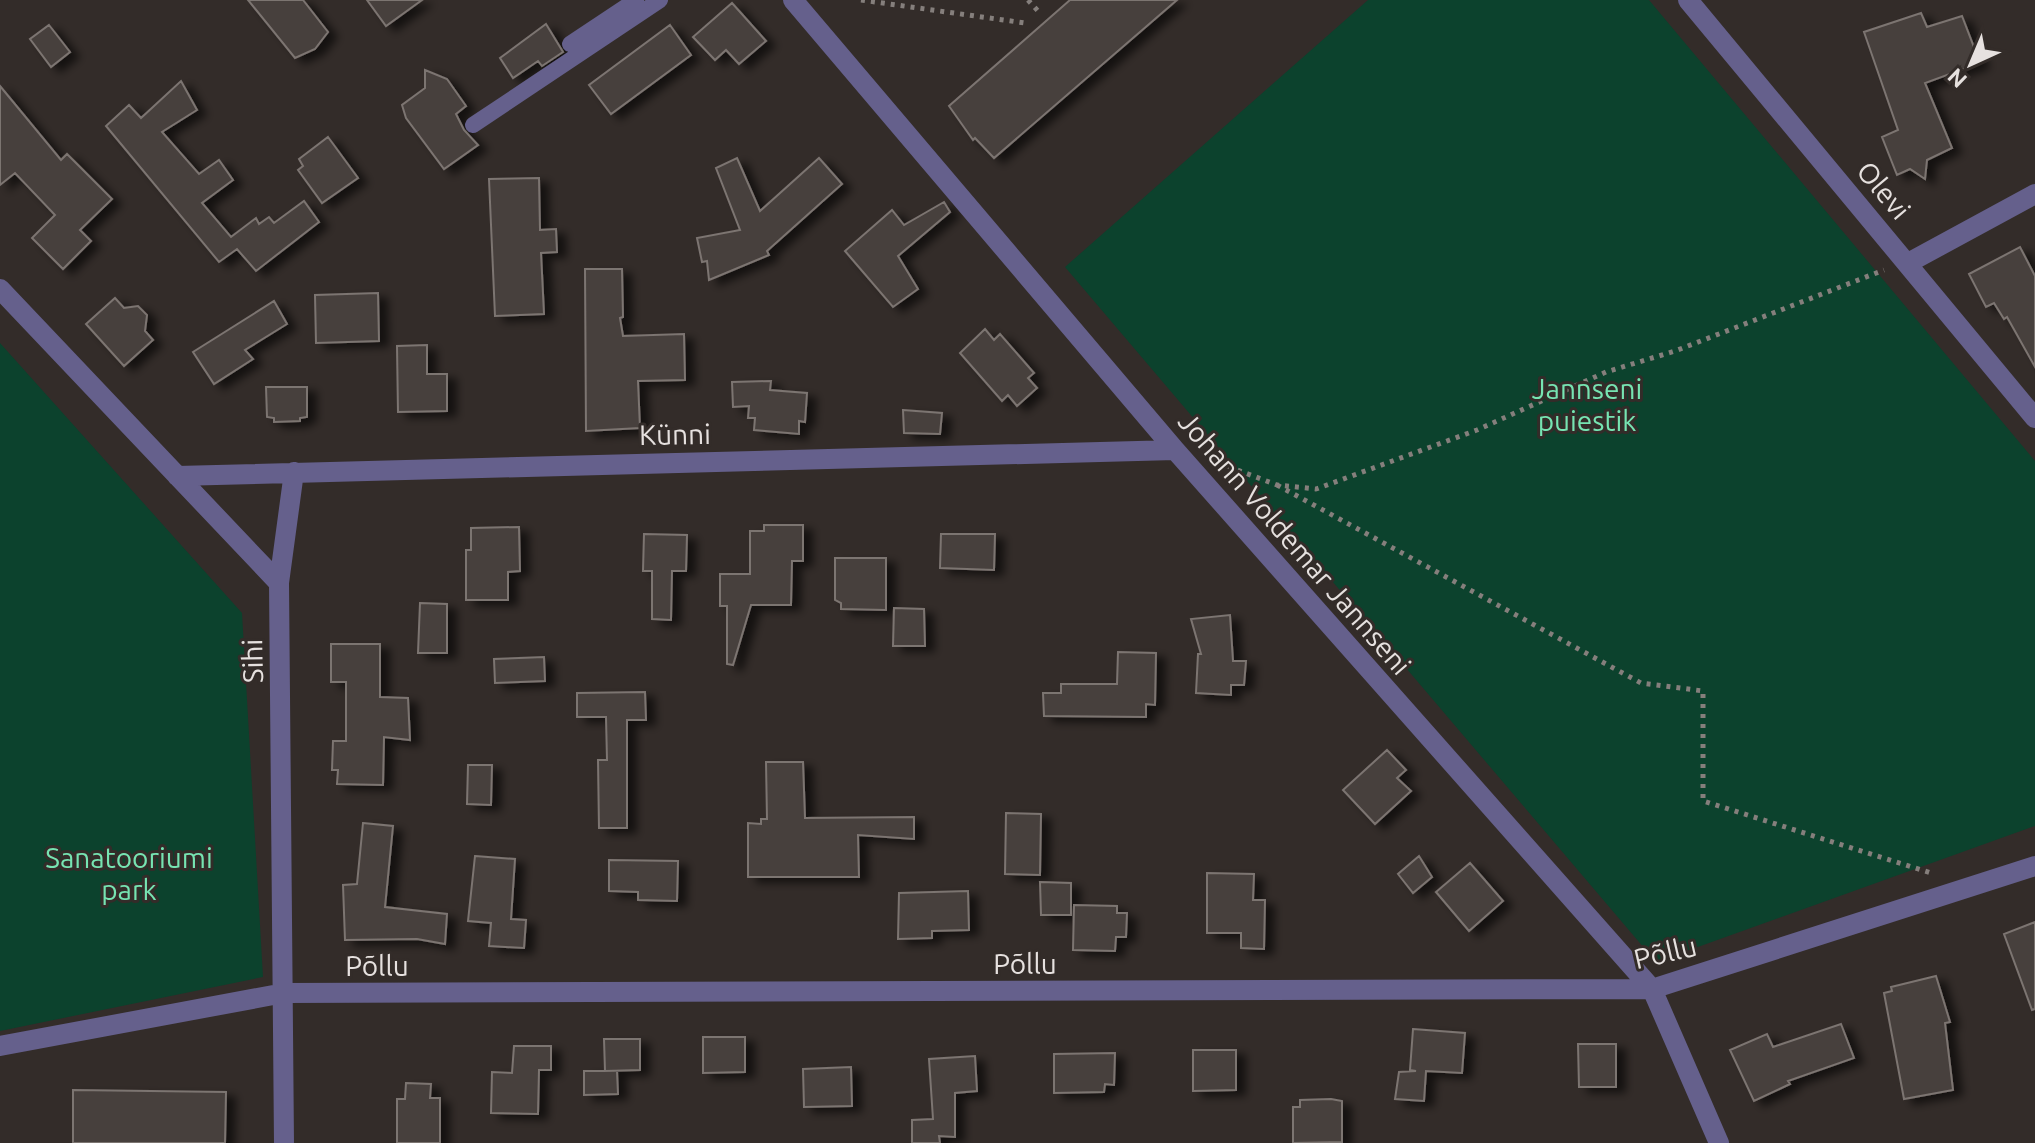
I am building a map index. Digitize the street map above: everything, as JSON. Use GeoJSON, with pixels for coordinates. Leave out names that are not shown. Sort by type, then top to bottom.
{"type":"FeatureCollection","features":[{"type":"Feature","properties":{"kind":"street","name":"Johann Voldemar Jannseni"},"geometry":{"type":"LineString","coordinates":[[793,0],[1175,450],[1652,989],[1719,1143]]}},
{"type":"Feature","properties":{"kind":"street","name":"Olevi"},"geometry":{"type":"LineString","coordinates":[[1688,0],[2035,418]]}},
{"type":"Feature","properties":{"kind":"street"},"geometry":{"type":"LineString","coordinates":[[1908,263],[2035,194]]}},
{"type":"Feature","properties":{"kind":"street"},"geometry":{"type":"LineString","coordinates":[[0,289],[279,583]]}},
{"type":"Feature","properties":{"kind":"street","name":"Künni"},"geometry":{"type":"LineString","coordinates":[[177,476],[1175,450]]}},
{"type":"Feature","properties":{"kind":"street","name":"Sihi"},"geometry":{"type":"LineString","coordinates":[[284,1143],[279,583],[294,472]]}},
{"type":"Feature","properties":{"kind":"street","name":"Põllu"},"geometry":{"type":"LineString","coordinates":[[0,1046],[284,993],[1652,989],[2035,866]]}},
{"type":"Feature","properties":{"kind":"lane"},"geometry":{"type":"LineString","coordinates":[[570,44],[636,0]]}},
{"type":"Feature","properties":{"kind":"lane"},"geometry":{"type":"LineString","coordinates":[[473,125],[660,0]]}},
{"type":"Feature","properties":{"kind":"path"},"geometry":{"type":"LineString","coordinates":[[861,0],[1025,23]]}},
{"type":"Feature","properties":{"kind":"path"},"geometry":{"type":"LineString","coordinates":[[1028,0],[1038,11]]}},
{"type":"Feature","properties":{"kind":"path"},"geometry":{"type":"LineString","coordinates":[[1277,485],[1316,489],[1390,464],[1606,372],[1675,351],[1908,263]]}},
{"type":"Feature","properties":{"kind":"path"},"geometry":{"type":"LineString","coordinates":[[1175,450],[1277,485],[1641,683],[1703,691],[1703,801],[1971,886]]}},
{"type":"Feature","properties":{"kind":"green space","name":"Jannseni puiestik"},"geometry":{"type":"Polygon","coordinates":[[[1368,0],[1649,0],[2035,461],[2035,826],[1656,962],[1065,267],[1368,0]]]}},
{"type":"Feature","properties":{"kind":"green space","name":"Sanatooriumi park"},"geometry":{"type":"Polygon","coordinates":[[[0,343],[242,613],[263,977],[0,1031],[0,343]]]}},
{"type":"Feature","properties":{"kind":"building"},"geometry":{"type":"Polygon","coordinates":[[[248,0],[303,0],[328,32],[315,49],[295,58],[248,0]]]}},
{"type":"Feature","properties":{"kind":"building"},"geometry":{"type":"Polygon","coordinates":[[[367,0],[422,0],[386,26],[367,0]]]}},
{"type":"Feature","properties":{"kind":"building"},"geometry":{"type":"Polygon","coordinates":[[[1070,0],[1177,0],[994,158],[975,138],[973,140],[949,106],[1070,0]]]}},
{"type":"Feature","properties":{"kind":"building"},"geometry":{"type":"Polygon","coordinates":[[[732,3],[766,41],[739,64],[726,50],[715,60],[693,37],[732,3]]]}},
{"type":"Feature","properties":{"kind":"building"},"geometry":{"type":"Polygon","coordinates":[[[1921,13],[1927,27],[1962,16],[1980,63],[1925,83],[1952,148],[1927,160],[1925,179],[1910,169],[1897,175],[1882,137],[1898,130],[1864,32],[1921,13]]]}},
{"type":"Feature","properties":{"kind":"building"},"geometry":{"type":"Polygon","coordinates":[[[546,24],[563,52],[542,66],[538,61],[513,78],[500,58],[546,24]]]}},
{"type":"Feature","properties":{"kind":"building"},"geometry":{"type":"Polygon","coordinates":[[[49,25],[70,52],[51,67],[30,39],[49,25]]]}},
{"type":"Feature","properties":{"kind":"building"},"geometry":{"type":"Polygon","coordinates":[[[670,25],[691,55],[611,114],[589,85],[670,25]]]}},
{"type":"Feature","properties":{"kind":"building"},"geometry":{"type":"Polygon","coordinates":[[[425,70],[447,79],[466,106],[456,114],[464,130],[478,145],[444,169],[406,118],[402,105],[425,88],[425,70]]]}},
{"type":"Feature","properties":{"kind":"building"},"geometry":{"type":"Polygon","coordinates":[[[181,81],[197,110],[162,132],[199,174],[219,160],[233,180],[202,203],[231,237],[256,218],[259,224],[269,217],[274,223],[304,201],[319,222],[256,271],[237,249],[219,262],[106,126],[129,105],[141,118],[181,81]]]}},
{"type":"Feature","properties":{"kind":"building"},"geometry":{"type":"Polygon","coordinates":[[[0,86],[61,160],[67,154],[112,199],[80,230],[91,241],[63,269],[32,238],[55,215],[15,173],[0,185],[0,86]]]}},
{"type":"Feature","properties":{"kind":"building"},"geometry":{"type":"Polygon","coordinates":[[[328,137],[358,178],[322,203],[298,170],[303,166],[299,159],[328,137]]]}},
{"type":"Feature","properties":{"kind":"building"},"geometry":{"type":"Polygon","coordinates":[[[737,158],[760,211],[819,158],[842,184],[767,251],[769,255],[709,280],[707,261],[702,262],[697,238],[740,230],[716,168],[737,158]]]}},
{"type":"Feature","properties":{"kind":"building"},"geometry":{"type":"Polygon","coordinates":[[[539,178],[540,230],[556,229],[557,252],[541,253],[544,314],[495,316],[489,179],[539,178]]]}},
{"type":"Feature","properties":{"kind":"building"},"geometry":{"type":"Polygon","coordinates":[[[944,202],[950,212],[898,256],[918,289],[893,307],[845,251],[892,210],[904,225],[944,202]]]}},
{"type":"Feature","properties":{"kind":"building"},"geometry":{"type":"Polygon","coordinates":[[[2020,247],[2035,276],[2035,367],[2007,317],[2004,319],[1994,303],[1986,307],[1969,274],[2020,247]]]}},
{"type":"Feature","properties":{"kind":"building"},"geometry":{"type":"Polygon","coordinates":[[[585,269],[622,269],[623,317],[620,318],[623,336],[684,334],[685,380],[638,381],[640,428],[586,431],[585,269]]]}},
{"type":"Feature","properties":{"kind":"building"},"geometry":{"type":"Polygon","coordinates":[[[378,293],[379,341],[316,343],[315,295],[378,293]]]}},
{"type":"Feature","properties":{"kind":"building"},"geometry":{"type":"Polygon","coordinates":[[[115,298],[124,308],[138,306],[147,315],[145,331],[153,340],[124,366],[86,324],[115,298]]]}},
{"type":"Feature","properties":{"kind":"building"},"geometry":{"type":"Polygon","coordinates":[[[274,301],[287,324],[245,350],[253,359],[214,384],[193,352],[274,301]]]}},
{"type":"Feature","properties":{"kind":"building"},"geometry":{"type":"Polygon","coordinates":[[[985,329],[994,340],[1000,334],[1034,373],[1028,378],[1037,388],[1017,406],[1008,395],[1002,401],[960,353],[985,329]]]}},
{"type":"Feature","properties":{"kind":"building"},"geometry":{"type":"Polygon","coordinates":[[[427,345],[427,374],[447,374],[447,411],[398,412],[397,346],[427,345]]]}},
{"type":"Feature","properties":{"kind":"building"},"geometry":{"type":"Polygon","coordinates":[[[771,381],[770,390],[807,393],[805,422],[799,421],[799,434],[754,430],[755,418],[748,418],[749,406],[733,407],[732,382],[771,381]]]}},
{"type":"Feature","properties":{"kind":"building"},"geometry":{"type":"Polygon","coordinates":[[[266,387],[307,387],[307,417],[300,418],[300,421],[274,422],[274,418],[267,417],[266,387]]]}},
{"type":"Feature","properties":{"kind":"building"},"geometry":{"type":"Polygon","coordinates":[[[903,410],[942,413],[940,434],[904,433],[903,410]]]}},
{"type":"Feature","properties":{"kind":"building"},"geometry":{"type":"Polygon","coordinates":[[[764,525],[803,525],[803,561],[792,561],[791,605],[751,605],[733,665],[727,664],[727,606],[720,606],[720,574],[750,574],[750,531],[764,531],[764,525]]]}},
{"type":"Feature","properties":{"kind":"building"},"geometry":{"type":"Polygon","coordinates":[[[519,527],[520,571],[508,572],[508,600],[466,600],[466,550],[471,550],[471,528],[519,527]]]}},
{"type":"Feature","properties":{"kind":"building"},"geometry":{"type":"Polygon","coordinates":[[[644,534],[687,535],[686,571],[672,571],[671,620],[652,619],[652,571],[643,571],[644,534]]]}},
{"type":"Feature","properties":{"kind":"building"},"geometry":{"type":"Polygon","coordinates":[[[941,534],[995,534],[994,570],[940,568],[941,534]]]}},
{"type":"Feature","properties":{"kind":"building"},"geometry":{"type":"Polygon","coordinates":[[[835,558],[886,558],[886,610],[841,609],[841,603],[835,600],[835,558]]]}},
{"type":"Feature","properties":{"kind":"building"},"geometry":{"type":"Polygon","coordinates":[[[420,603],[447,604],[447,653],[418,653],[420,603]]]}},
{"type":"Feature","properties":{"kind":"building"},"geometry":{"type":"Polygon","coordinates":[[[894,608],[924,609],[925,646],[893,646],[894,608]]]}},
{"type":"Feature","properties":{"kind":"building"},"geometry":{"type":"Polygon","coordinates":[[[1230,615],[1233,661],[1246,661],[1244,685],[1231,685],[1231,695],[1196,693],[1198,654],[1201,654],[1191,619],[1230,615]]]}},
{"type":"Feature","properties":{"kind":"building"},"geometry":{"type":"Polygon","coordinates":[[[331,644],[380,644],[380,697],[408,698],[410,740],[384,737],[383,785],[337,784],[338,770],[332,770],[333,741],[346,741],[346,682],[331,682],[331,644]]]}},
{"type":"Feature","properties":{"kind":"building"},"geometry":{"type":"Polygon","coordinates":[[[1118,652],[1156,653],[1155,705],[1146,704],[1146,717],[1044,716],[1043,693],[1061,693],[1061,684],[1117,684],[1118,652]]]}},
{"type":"Feature","properties":{"kind":"building"},"geometry":{"type":"Polygon","coordinates":[[[544,657],[545,681],[495,683],[494,659],[544,657]]]}},
{"type":"Feature","properties":{"kind":"building"},"geometry":{"type":"Polygon","coordinates":[[[645,692],[646,720],[627,720],[627,828],[599,828],[598,760],[607,760],[606,717],[577,717],[577,693],[645,692]]]}},
{"type":"Feature","properties":{"kind":"building"},"geometry":{"type":"Polygon","coordinates":[[[1387,750],[1406,770],[1397,778],[1411,791],[1375,824],[1343,790],[1387,750]]]}},
{"type":"Feature","properties":{"kind":"building"},"geometry":{"type":"Polygon","coordinates":[[[766,762],[803,762],[805,818],[914,817],[914,839],[858,835],[859,877],[748,877],[748,823],[761,824],[761,819],[767,819],[766,762]]]}},
{"type":"Feature","properties":{"kind":"building"},"geometry":{"type":"Polygon","coordinates":[[[468,765],[492,765],[491,805],[467,804],[468,765]]]}},
{"type":"Feature","properties":{"kind":"building"},"geometry":{"type":"Polygon","coordinates":[[[1006,813],[1041,814],[1040,875],[1005,874],[1006,813]]]}},
{"type":"Feature","properties":{"kind":"building"},"geometry":{"type":"Polygon","coordinates":[[[363,823],[393,826],[385,907],[447,914],[445,944],[417,939],[345,940],[343,885],[357,884],[363,823]]]}},
{"type":"Feature","properties":{"kind":"building"},"geometry":{"type":"Polygon","coordinates":[[[475,856],[515,859],[511,919],[526,920],[524,948],[489,946],[491,923],[468,921],[475,856]]]}},
{"type":"Feature","properties":{"kind":"building"},"geometry":{"type":"Polygon","coordinates":[[[1419,856],[1432,877],[1413,893],[1398,874],[1419,856]]]}},
{"type":"Feature","properties":{"kind":"building"},"geometry":{"type":"Polygon","coordinates":[[[609,860],[678,861],[677,901],[638,900],[638,892],[609,891],[609,860]]]}},
{"type":"Feature","properties":{"kind":"building"},"geometry":{"type":"Polygon","coordinates":[[[1470,863],[1503,901],[1469,931],[1436,892],[1470,863]]]}},
{"type":"Feature","properties":{"kind":"building"},"geometry":{"type":"Polygon","coordinates":[[[1207,873],[1254,874],[1253,900],[1265,900],[1264,949],[1241,948],[1241,933],[1207,933],[1207,873]]]}},
{"type":"Feature","properties":{"kind":"building"},"geometry":{"type":"Polygon","coordinates":[[[1040,882],[1071,883],[1071,915],[1041,915],[1040,882]]]}},
{"type":"Feature","properties":{"kind":"building"},"geometry":{"type":"Polygon","coordinates":[[[968,891],[969,930],[932,931],[932,938],[898,939],[899,893],[968,891]]]}},
{"type":"Feature","properties":{"kind":"building"},"geometry":{"type":"Polygon","coordinates":[[[1074,905],[1117,906],[1117,913],[1127,913],[1126,937],[1116,937],[1115,951],[1073,950],[1074,905]]]}},
{"type":"Feature","properties":{"kind":"building"},"geometry":{"type":"Polygon","coordinates":[[[2035,922],[2035,1009],[2032,1010],[2004,934],[2035,922]]]}},
{"type":"Feature","properties":{"kind":"building"},"geometry":{"type":"Polygon","coordinates":[[[1936,976],[1950,1022],[1945,1023],[1953,1090],[1904,1099],[1884,993],[1892,991],[1891,987],[1936,976]]]}},
{"type":"Feature","properties":{"kind":"building"},"geometry":{"type":"Polygon","coordinates":[[[1841,1024],[1854,1058],[1788,1081],[1790,1084],[1754,1101],[1730,1050],[1767,1034],[1773,1047],[1841,1024]]]}},
{"type":"Feature","properties":{"kind":"building"},"geometry":{"type":"Polygon","coordinates":[[[1413,1029],[1465,1033],[1462,1073],[1426,1071],[1424,1101],[1395,1099],[1399,1072],[1416,1071],[1410,1070],[1413,1029]]]}},
{"type":"Feature","properties":{"kind":"building"},"geometry":{"type":"Polygon","coordinates":[[[703,1037],[745,1037],[745,1072],[703,1073],[703,1037]]]}},
{"type":"Feature","properties":{"kind":"building"},"geometry":{"type":"Polygon","coordinates":[[[604,1039],[640,1039],[640,1070],[605,1071],[604,1039]]]}},
{"type":"Feature","properties":{"kind":"building"},"geometry":{"type":"Polygon","coordinates":[[[1578,1044],[1616,1044],[1616,1087],[1579,1087],[1578,1044]]]}},
{"type":"Feature","properties":{"kind":"building"},"geometry":{"type":"Polygon","coordinates":[[[514,1046],[551,1046],[551,1070],[539,1070],[538,1114],[491,1113],[492,1072],[512,1073],[514,1046]]]}},
{"type":"Feature","properties":{"kind":"building"},"geometry":{"type":"Polygon","coordinates":[[[1193,1050],[1236,1050],[1236,1090],[1193,1091],[1193,1050]]]}},
{"type":"Feature","properties":{"kind":"building"},"geometry":{"type":"Polygon","coordinates":[[[1115,1053],[1114,1085],[1105,1084],[1104,1092],[1054,1093],[1054,1054],[1115,1053]]]}},
{"type":"Feature","properties":{"kind":"building"},"geometry":{"type":"Polygon","coordinates":[[[975,1056],[977,1091],[955,1093],[955,1137],[939,1136],[940,1143],[912,1143],[912,1120],[933,1119],[929,1059],[975,1056]]]}},
{"type":"Feature","properties":{"kind":"building"},"geometry":{"type":"Polygon","coordinates":[[[851,1067],[852,1106],[804,1107],[803,1069],[851,1067]]]}},
{"type":"Feature","properties":{"kind":"building"},"geometry":{"type":"Polygon","coordinates":[[[584,1071],[617,1071],[618,1094],[584,1095],[584,1071]]]}},
{"type":"Feature","properties":{"kind":"building"},"geometry":{"type":"Polygon","coordinates":[[[406,1083],[431,1084],[430,1098],[440,1098],[440,1143],[397,1143],[397,1099],[405,1099],[406,1083]]]}},
{"type":"Feature","properties":{"kind":"building"},"geometry":{"type":"Polygon","coordinates":[[[73,1090],[226,1092],[225,1143],[73,1143],[73,1090]]]}},
{"type":"Feature","properties":{"kind":"building"},"geometry":{"type":"Polygon","coordinates":[[[1300,1100],[1342,1101],[1342,1142],[1293,1143],[1293,1107],[1300,1107],[1300,1100]]]}}]}
